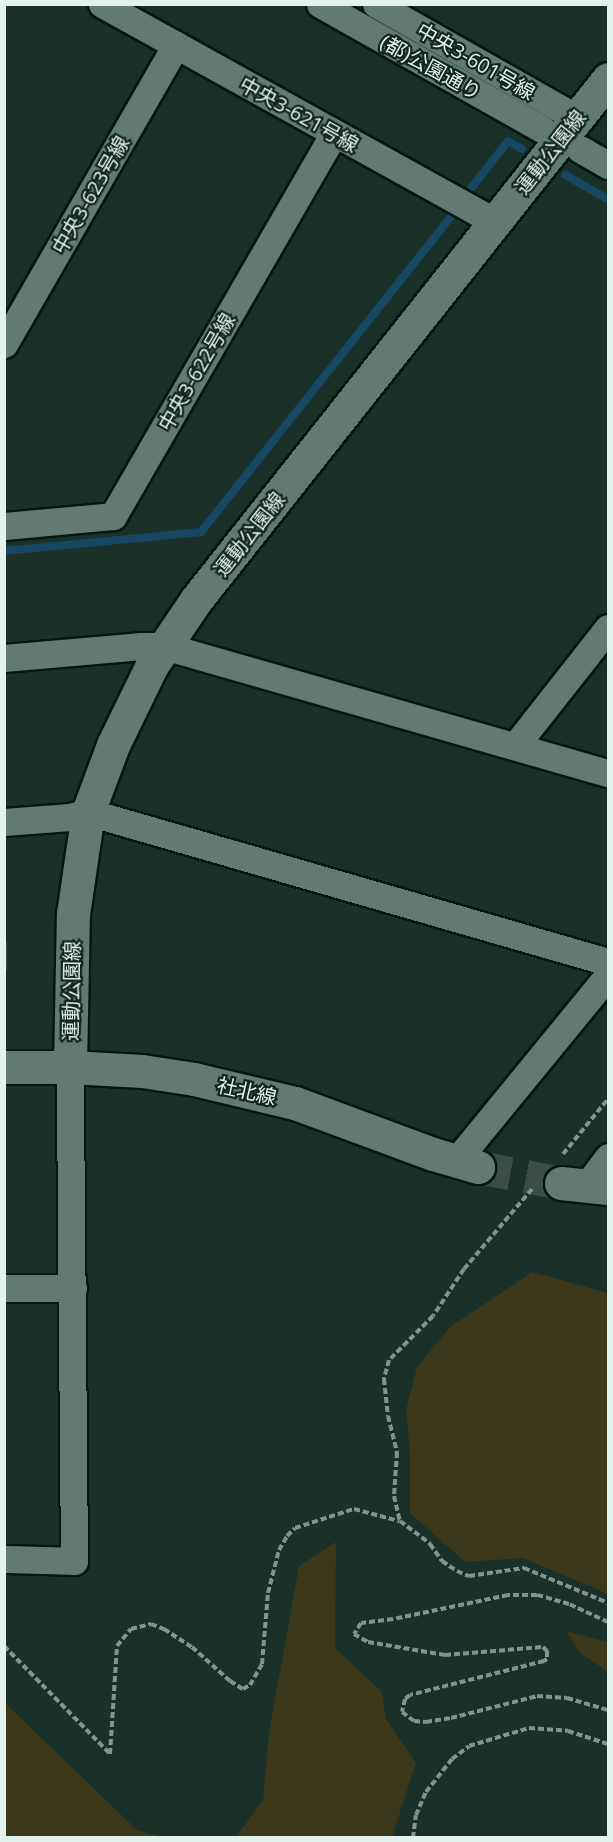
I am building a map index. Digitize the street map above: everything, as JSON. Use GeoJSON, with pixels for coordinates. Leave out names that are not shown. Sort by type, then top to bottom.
{"type":"FeatureCollection","features":[{"type":"Feature","properties":{"kind":"street","name":"中央3-621号線"},"geometry":{"type":"LineString","coordinates":[[102,4],[495,222]]}},
{"type":"Feature","properties":{"kind":"street","name":"(都)公園通り"},"geometry":{"type":"LineString","coordinates":[[320,4],[542,129]]}},
{"type":"Feature","properties":{"kind":"street","name":"中央3-601号線"},"geometry":{"type":"LineString","coordinates":[[376,4],[411,13],[578,134]]}},
{"type":"Feature","properties":{"kind":"street","name":"中央3-623号線"},"geometry":{"type":"LineString","coordinates":[[4,344],[176,45]]}},
{"type":"Feature","properties":{"kind":"street","name":"運動公園線"},"geometry":{"type":"LineString","coordinates":[[70,1067],[73,914],[88,812],[133,701],[164,646],[196,600],[495,222],[578,134],[609,79]]}},
{"type":"Feature","properties":{"kind":"street","name":"中央3-622号線"},"geometry":{"type":"LineString","coordinates":[[4,526],[113,516],[334,133]]}},
{"type":"Feature","properties":{"kind":"street"},"geometry":{"type":"LineString","coordinates":[[578,134],[609,165]]}},
{"type":"Feature","properties":{"kind":"street"},"geometry":{"type":"LineString","coordinates":[[515,747],[609,628]]}},
{"type":"Feature","properties":{"kind":"street"},"geometry":{"type":"LineString","coordinates":[[4,658],[164,646],[609,773]]}},
{"type":"Feature","properties":{"kind":"street"},"geometry":{"type":"LineString","coordinates":[[4,822],[70,817],[88,812],[609,962]]}},
{"type":"Feature","properties":{"kind":"street"},"geometry":{"type":"LineString","coordinates":[[467,1164],[609,975]]}},
{"type":"Feature","properties":{"kind":"street"},"geometry":{"type":"LineString","coordinates":[[4,1559],[74,1561],[70,1067]]}},
{"type":"Feature","properties":{"kind":"street","name":"社北線"},"geometry":{"type":"LineString","coordinates":[[4,1068],[70,1067],[142,1071],[251,1091],[295,1102],[467,1164]]}},
{"type":"Feature","properties":{"kind":"street"},"geometry":{"type":"LineString","coordinates":[[570,1180],[609,1156]]}},
{"type":"Feature","properties":{"kind":"street"},"geometry":{"type":"LineString","coordinates":[[4,1288],[73,1288]]}},
{"type":"Feature","properties":{"kind":"path"},"geometry":{"type":"LineString","coordinates":[[400,1521],[394,1496],[397,1452],[388,1416],[384,1379],[389,1360],[434,1316],[464,1269],[570,1180],[609,1099]]}},
{"type":"Feature","properties":{"kind":"path"},"geometry":{"type":"LineString","coordinates":[[4,1646],[110,1754],[117,1646],[131,1629],[151,1624],[164,1629],[192,1647],[230,1681],[243,1689],[250,1685],[262,1664],[268,1593],[279,1550],[287,1536],[295,1528],[354,1509],[400,1521],[430,1544],[442,1561],[469,1576],[524,1568],[609,1603]]}},
{"type":"Feature","properties":{"kind":"path"},"geometry":{"type":"LineString","coordinates":[[609,1622],[569,1604],[537,1595],[508,1595],[393,1619],[361,1623],[354,1634],[368,1642],[445,1655],[543,1647],[547,1651],[544,1661],[410,1695],[405,1699],[402,1712],[414,1721],[426,1722],[451,1718],[537,1696],[567,1698],[609,1710]]}},
{"type":"Feature","properties":{"kind":"path"},"geometry":{"type":"LineString","coordinates":[[412,1838],[416,1815],[426,1792],[452,1759],[469,1746],[529,1728],[568,1731],[609,1744]]}},
{"type":"Feature","properties":{"kind":"shaded area"},"geometry":{"type":"Polygon","coordinates":[[[532,1272],[608,1293],[608,1594],[523,1558],[465,1562],[410,1513],[410,1453],[406,1410],[417,1367],[451,1326],[532,1272]]]}},
{"type":"Feature","properties":{"kind":"shaded area"},"geometry":{"type":"Polygon","coordinates":[[[336,1542],[335,1648],[382,1692],[386,1719],[416,1763],[392,1837],[236,1837],[263,1800],[269,1732],[299,1566],[336,1542]]]}},
{"type":"Feature","properties":{"kind":"shaded area"},"geometry":{"type":"Polygon","coordinates":[[[566,1631],[608,1642],[608,1672],[580,1653],[566,1631]]]}},
{"type":"Feature","properties":{"kind":"shaded area"},"geometry":{"type":"Polygon","coordinates":[[[5,1703],[137,1830],[161,1837],[5,1837],[5,1703]]]}},
{"type":"Feature","properties":{"kind":"building"},"geometry":{"type":"Polygon","coordinates":[[[4,942],[7,942],[7,970],[4,970],[4,942]]]}},
{"type":"Feature","properties":{"kind":"waterway"},"geometry":{"type":"LineString","coordinates":[[468,192],[508,141],[522,149]]}},
{"type":"Feature","properties":{"kind":"waterway"},"geometry":{"type":"LineString","coordinates":[[565,175],[608,199]]}},
{"type":"Feature","properties":{"kind":"waterway"},"geometry":{"type":"LineString","coordinates":[[4,551],[201,532],[452,215]]}},
{"type":"Feature","properties":{"kind":"tunnel"},"geometry":{"type":"LineString","coordinates":[[478,1167],[561,1183]]}}]}
